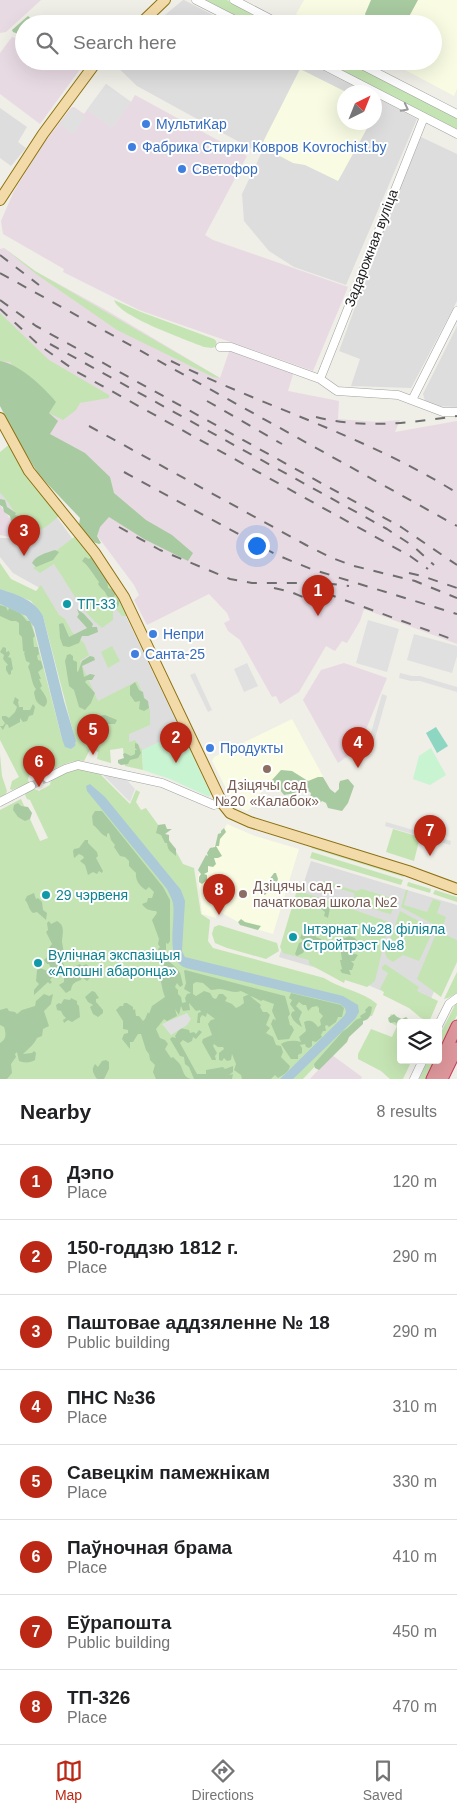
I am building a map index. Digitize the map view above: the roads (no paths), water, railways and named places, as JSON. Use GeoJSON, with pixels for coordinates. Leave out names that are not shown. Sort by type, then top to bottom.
{"type":"FeatureCollection","features":[{"type":"Feature","properties":{"kind":"highway"},"geometry":{"type":"LineString","coordinates":[[432,1079],[457,1026]]}},
{"type":"Feature","properties":{"kind":"highway"},"geometry":{"type":"LineString","coordinates":[[442,1079],[457,1048]]}},
{"type":"Feature","properties":{"kind":"main road"},"geometry":{"type":"LineString","coordinates":[[149,15],[165,0]]}},
{"type":"Feature","properties":{"kind":"main road"},"geometry":{"type":"LineString","coordinates":[[0,200],[43,134],[90,70]]}},
{"type":"Feature","properties":{"kind":"main road"},"geometry":{"type":"LineString","coordinates":[[0,418],[29,471],[95,553],[124,596],[222,804],[230,813],[250,822],[408,871],[457,884]]}},
{"type":"Feature","properties":{"kind":"main road"},"geometry":{"type":"LineString","coordinates":[[408,871],[457,889]]}},
{"type":"Feature","properties":{"kind":"street"},"geometry":{"type":"LineString","coordinates":[[196,0],[225,15]]}},
{"type":"Feature","properties":{"kind":"street"},"geometry":{"type":"LineString","coordinates":[[234,0],[263,15]]}},
{"type":"Feature","properties":{"kind":"street"},"geometry":{"type":"LineString","coordinates":[[333,70],[457,134]]}},
{"type":"Feature","properties":{"kind":"street"},"geometry":{"type":"LineString","coordinates":[[371,70],[457,114]]}},
{"type":"Feature","properties":{"kind":"street","name":"Задарожная вуліца"},"geometry":{"type":"LineString","coordinates":[[320,379],[424,117]]}},
{"type":"Feature","properties":{"kind":"street"},"geometry":{"type":"LineString","coordinates":[[412,400],[457,312]]}},
{"type":"Feature","properties":{"kind":"street"},"geometry":{"type":"LineString","coordinates":[[220,346],[231,347],[320,379],[337,391],[398,395],[444,412],[457,412]]}},
{"type":"Feature","properties":{"kind":"street"},"geometry":{"type":"LineString","coordinates":[[47,778],[73,766],[92,767],[162,783],[214,805],[222,804]]}},
{"type":"Feature","properties":{"kind":"street"},"geometry":{"type":"LineString","coordinates":[[0,802],[31,786]]}},
{"type":"Feature","properties":{"kind":"street"},"geometry":{"type":"LineString","coordinates":[[442,1019],[449,1004],[457,998]]}},
{"type":"Feature","properties":{"kind":"street"},"geometry":{"type":"LineString","coordinates":[[414,1079],[420,1064]]}},
{"type":"Feature","properties":{"kind":"water"},"geometry":{"type":"Polygon","coordinates":[[[0,589],[19,596],[35,605],[43,616],[76,741],[75,746],[71,749],[65,747],[62,739],[34,627],[26,616],[0,604],[0,589]]]}},
{"type":"Feature","properties":{"kind":"water"},"geometry":{"type":"Polygon","coordinates":[[[90,784],[105,797],[181,890],[185,901],[182,951],[185,957],[343,996],[358,1005],[359,1012],[355,1019],[293,1079],[280,1079],[344,1016],[345,1008],[340,1004],[186,968],[179,964],[175,957],[172,940],[173,903],[167,889],[87,791],[86,786],[90,784]]]}},
{"type":"Feature","properties":{"kind":"tunnel"},"geometry":{"type":"LineString","coordinates":[[31,786],[47,778]]}},
{"type":"Feature","properties":{"kind":"railway"},"geometry":{"type":"LineString","coordinates":[[0,255],[39,285]]}},
{"type":"Feature","properties":{"kind":"railway"},"geometry":{"type":"LineString","coordinates":[[0,273],[457,526]]}},
{"type":"Feature","properties":{"kind":"railway"},"geometry":{"type":"LineString","coordinates":[[0,300],[36,326],[401,527],[457,565]]}},
{"type":"Feature","properties":{"kind":"railway"},"geometry":{"type":"LineString","coordinates":[[0,309],[39,345],[77,372],[410,556],[428,569]]}},
{"type":"Feature","properties":{"kind":"railway"},"geometry":{"type":"LineString","coordinates":[[50,344],[387,529],[413,546],[434,565]]}},
{"type":"Feature","properties":{"kind":"railway"},"geometry":{"type":"LineString","coordinates":[[171,361],[388,455],[457,493]]}},
{"type":"Feature","properties":{"kind":"railway"},"geometry":{"type":"LineString","coordinates":[[207,401],[282,444]]}},
{"type":"Feature","properties":{"kind":"railway"},"geometry":{"type":"LineString","coordinates":[[316,417],[351,423],[386,424],[457,416]]}},
{"type":"Feature","properties":{"kind":"railway"},"geometry":{"type":"LineString","coordinates":[[89,426],[332,558],[354,566],[415,581],[457,598]]}},
{"type":"Feature","properties":{"kind":"railway"},"geometry":{"type":"LineString","coordinates":[[124,472],[277,555],[311,569],[457,614]]}},
{"type":"Feature","properties":{"kind":"railway"},"geometry":{"type":"LineString","coordinates":[[119,527],[160,550],[230,579],[252,583],[323,583],[349,586]]}},
{"type":"Feature","properties":{"kind":"railway"},"geometry":{"type":"LineString","coordinates":[[409,573],[457,588]]}},
{"type":"Feature","properties":{"kind":"railway"},"geometry":{"type":"LineString","coordinates":[[274,588],[291,592],[310,600]]}},
{"type":"Feature","properties":{"kind":"railway"},"geometry":{"type":"LineString","coordinates":[[307,588],[457,641]]}},
{"type":"Feature","properties":{"kind":"place","name":"МультиКар"},"geometry":{"type":"Point","coordinates":[146,124]}},
{"type":"Feature","properties":{"kind":"place","name":"Фабрика Стирки Ковров Kovrochist.by"},"geometry":{"type":"Point","coordinates":[132,147]}},
{"type":"Feature","properties":{"kind":"place","name":"Светофор"},"geometry":{"type":"Point","coordinates":[182,169]}},
{"type":"Feature","properties":{"kind":"place","name":"Паштовае аддзяленне № 18"},"geometry":{"type":"Point","coordinates":[24,556]}},
{"type":"Feature","properties":{"kind":"place","name":"ТП-33"},"geometry":{"type":"Point","coordinates":[67,604]}},
{"type":"Feature","properties":{"kind":"place","name":"Дэпо"},"geometry":{"type":"Point","coordinates":[318,616]}},
{"type":"Feature","properties":{"kind":"place","name":"Непри"},"geometry":{"type":"Point","coordinates":[153,634]}},
{"type":"Feature","properties":{"kind":"place","name":"Санта-25"},"geometry":{"type":"Point","coordinates":[135,654]}},
{"type":"Feature","properties":{"kind":"place","name":"Продукты"},"geometry":{"type":"Point","coordinates":[210,748]}},
{"type":"Feature","properties":{"kind":"place","name":"Савецкім памежнікам"},"geometry":{"type":"Point","coordinates":[93,755]}},
{"type":"Feature","properties":{"kind":"place","name":"150-годдзю 1812 г."},"geometry":{"type":"Point","coordinates":[176,763]}},
{"type":"Feature","properties":{"kind":"place","name":"ПНС №36"},"geometry":{"type":"Point","coordinates":[358,768]}},
{"type":"Feature","properties":{"kind":"place","name":"Дзіцячы сад №20 «Калабок»"},"geometry":{"type":"Point","coordinates":[267,769]}},
{"type":"Feature","properties":{"kind":"place","name":"Паўночная брама"},"geometry":{"type":"Point","coordinates":[39,787]}},
{"type":"Feature","properties":{"kind":"place","name":"Еўрапошта"},"geometry":{"type":"Point","coordinates":[430,856]}},
{"type":"Feature","properties":{"kind":"place","name":"Дзіцячы сад - пачатковая школа №2"},"geometry":{"type":"Point","coordinates":[243,894]}},
{"type":"Feature","properties":{"kind":"place","name":"29 чэрвеня"},"geometry":{"type":"Point","coordinates":[46,895]}},
{"type":"Feature","properties":{"kind":"place","name":"ТП-326"},"geometry":{"type":"Point","coordinates":[219,915]}},
{"type":"Feature","properties":{"kind":"place","name":"Інтэрнат №28 фiлiяла Стройтрэст №8"},"geometry":{"type":"Point","coordinates":[293,937]}},
{"type":"Feature","properties":{"kind":"place","name":"Вулічная экспазіцыя «Апошні абаронца»"},"geometry":{"type":"Point","coordinates":[38,963]}}]}
